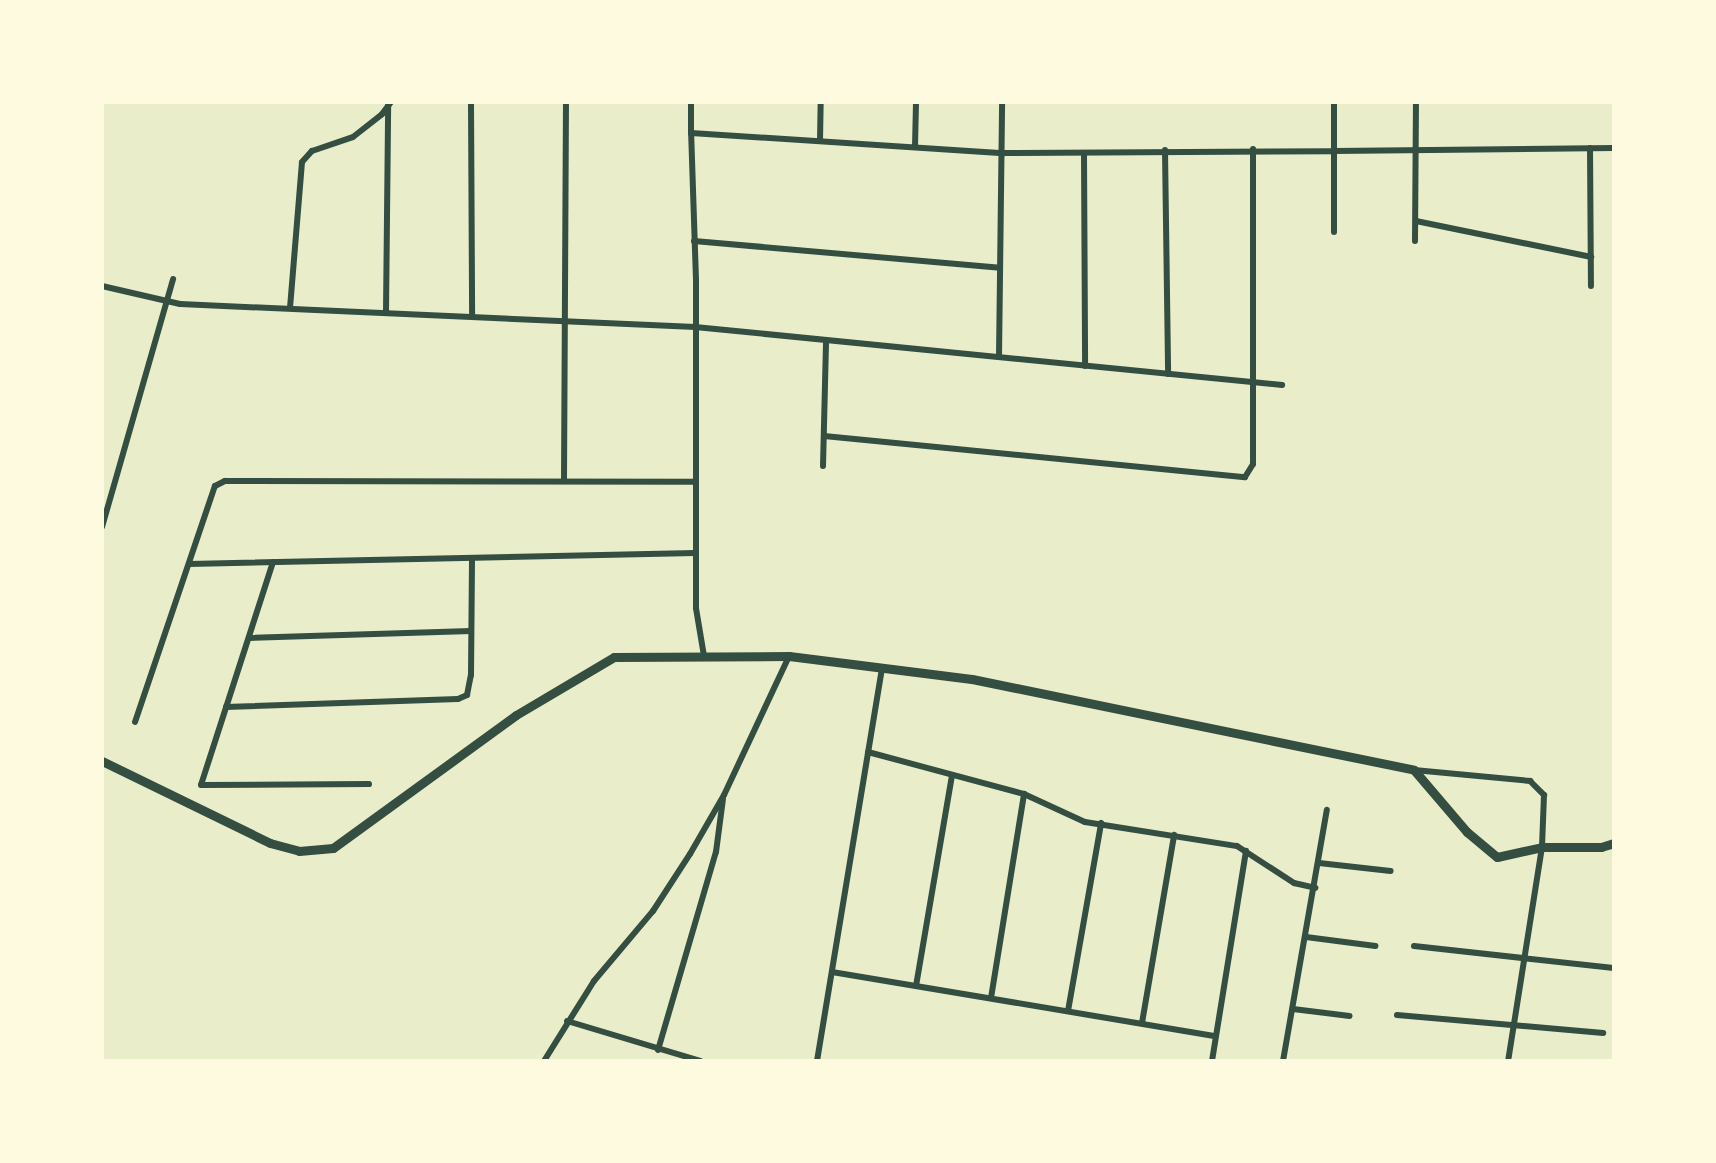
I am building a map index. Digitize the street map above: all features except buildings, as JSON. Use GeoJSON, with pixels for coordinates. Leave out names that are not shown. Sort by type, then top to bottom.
{"type":"FeatureCollection","features":[{"type":"Feature","properties":{"kind":"main road"},"geometry":{"type":"LineString","coordinates":[[102,761],[270,843],[299,851],[333,848],[516,715],[614,657],[789,656],[972,679],[1414,770],[1467,832],[1497,857],[1542,847],[1601,847],[1614,843]]}},
{"type":"Feature","properties":{"kind":"street"},"geometry":{"type":"LineString","coordinates":[[471,102],[472,316]]}},
{"type":"Feature","properties":{"kind":"street"},"geometry":{"type":"LineString","coordinates":[[564,481],[566,102]]}},
{"type":"Feature","properties":{"kind":"street"},"geometry":{"type":"LineString","coordinates":[[691,102],[696,608],[704,656]]}},
{"type":"Feature","properties":{"kind":"street"},"geometry":{"type":"LineString","coordinates":[[820,141],[821,102]]}},
{"type":"Feature","properties":{"kind":"street"},"geometry":{"type":"LineString","coordinates":[[915,147],[916,102]]}},
{"type":"Feature","properties":{"kind":"street"},"geometry":{"type":"LineString","coordinates":[[999,357],[1002,102]]}},
{"type":"Feature","properties":{"kind":"street"},"geometry":{"type":"LineString","coordinates":[[1334,102],[1334,232]]}},
{"type":"Feature","properties":{"kind":"street"},"geometry":{"type":"LineString","coordinates":[[1415,241],[1416,102]]}},
{"type":"Feature","properties":{"kind":"street"},"geometry":{"type":"LineString","coordinates":[[386,312],[389,104]]}},
{"type":"Feature","properties":{"kind":"street"},"geometry":{"type":"LineString","coordinates":[[290,308],[302,162],[312,151],[353,137],[389,104]]}},
{"type":"Feature","properties":{"kind":"street"},"geometry":{"type":"LineString","coordinates":[[691,133],[1003,153],[1614,148]]}},
{"type":"Feature","properties":{"kind":"street"},"geometry":{"type":"LineString","coordinates":[[1590,148],[1591,286]]}},
{"type":"Feature","properties":{"kind":"street"},"geometry":{"type":"LineString","coordinates":[[824,436],[1245,477],[1253,464],[1253,149]]}},
{"type":"Feature","properties":{"kind":"street"},"geometry":{"type":"LineString","coordinates":[[1165,150],[1168,374]]}},
{"type":"Feature","properties":{"kind":"street"},"geometry":{"type":"LineString","coordinates":[[1084,154],[1085,366]]}},
{"type":"Feature","properties":{"kind":"street"},"geometry":{"type":"LineString","coordinates":[[1416,221],[1591,257]]}},
{"type":"Feature","properties":{"kind":"street"},"geometry":{"type":"LineString","coordinates":[[694,241],[1000,268]]}},
{"type":"Feature","properties":{"kind":"street"},"geometry":{"type":"LineString","coordinates":[[102,527],[173,279]]}},
{"type":"Feature","properties":{"kind":"street"},"geometry":{"type":"LineString","coordinates":[[102,286],[180,304],[695,327],[1282,385]]}},
{"type":"Feature","properties":{"kind":"street"},"geometry":{"type":"LineString","coordinates":[[823,466],[826,340]]}},
{"type":"Feature","properties":{"kind":"street"},"geometry":{"type":"LineString","coordinates":[[135,722],[215,486],[225,481],[694,482]]}},
{"type":"Feature","properties":{"kind":"street"},"geometry":{"type":"LineString","coordinates":[[189,564],[695,553]]}},
{"type":"Feature","properties":{"kind":"street"},"geometry":{"type":"LineString","coordinates":[[226,707],[458,699],[467,695],[470,686],[472,559]]}},
{"type":"Feature","properties":{"kind":"street"},"geometry":{"type":"LineString","coordinates":[[273,562],[201,785],[369,784]]}},
{"type":"Feature","properties":{"kind":"street"},"geometry":{"type":"LineString","coordinates":[[249,638],[471,631]]}},
{"type":"Feature","properties":{"kind":"street"},"geometry":{"type":"LineString","coordinates":[[544,1061],[594,981],[653,911],[724,795],[789,656]]}},
{"type":"Feature","properties":{"kind":"street"},"geometry":{"type":"LineString","coordinates":[[817,1061],[882,667]]}},
{"type":"Feature","properties":{"kind":"street"},"geometry":{"type":"LineString","coordinates":[[868,752],[1024,794],[1060,813],[1237,846],[1294,883],[1315,888]]}},
{"type":"Feature","properties":{"kind":"street"},"geometry":{"type":"LineString","coordinates":[[1414,770],[1536,784],[1546,802],[1542,847],[1508,1061]]}},
{"type":"Feature","properties":{"kind":"street"},"geometry":{"type":"LineString","coordinates":[[916,986],[952,775]]}},
{"type":"Feature","properties":{"kind":"street"},"geometry":{"type":"LineString","coordinates":[[991,998],[1024,794]]}},
{"type":"Feature","properties":{"kind":"street"},"geometry":{"type":"LineString","coordinates":[[658,1050],[716,852],[724,795]]}},
{"type":"Feature","properties":{"kind":"street"},"geometry":{"type":"LineString","coordinates":[[1283,1061],[1327,810]]}},
{"type":"Feature","properties":{"kind":"street"},"geometry":{"type":"LineString","coordinates":[[1068,1011],[1101,823]]}},
{"type":"Feature","properties":{"kind":"street"},"geometry":{"type":"LineString","coordinates":[[1142,1023],[1174,835]]}},
{"type":"Feature","properties":{"kind":"street"},"geometry":{"type":"LineString","coordinates":[[1212,1061],[1246,851]]}},
{"type":"Feature","properties":{"kind":"street"},"geometry":{"type":"LineString","coordinates":[[1319,863],[1391,871]]}},
{"type":"Feature","properties":{"kind":"street"},"geometry":{"type":"LineString","coordinates":[[1306,937],[1375,946]]}},
{"type":"Feature","properties":{"kind":"street"},"geometry":{"type":"LineString","coordinates":[[1414,946],[1614,968]]}},
{"type":"Feature","properties":{"kind":"street"},"geometry":{"type":"LineString","coordinates":[[832,972],[1216,1036]]}},
{"type":"Feature","properties":{"kind":"street"},"geometry":{"type":"LineString","coordinates":[[1293,1009],[1350,1016]]}},
{"type":"Feature","properties":{"kind":"street"},"geometry":{"type":"LineString","coordinates":[[1397,1015],[1603,1033]]}},
{"type":"Feature","properties":{"kind":"street"},"geometry":{"type":"LineString","coordinates":[[567,1021],[700,1061]]}}]}
